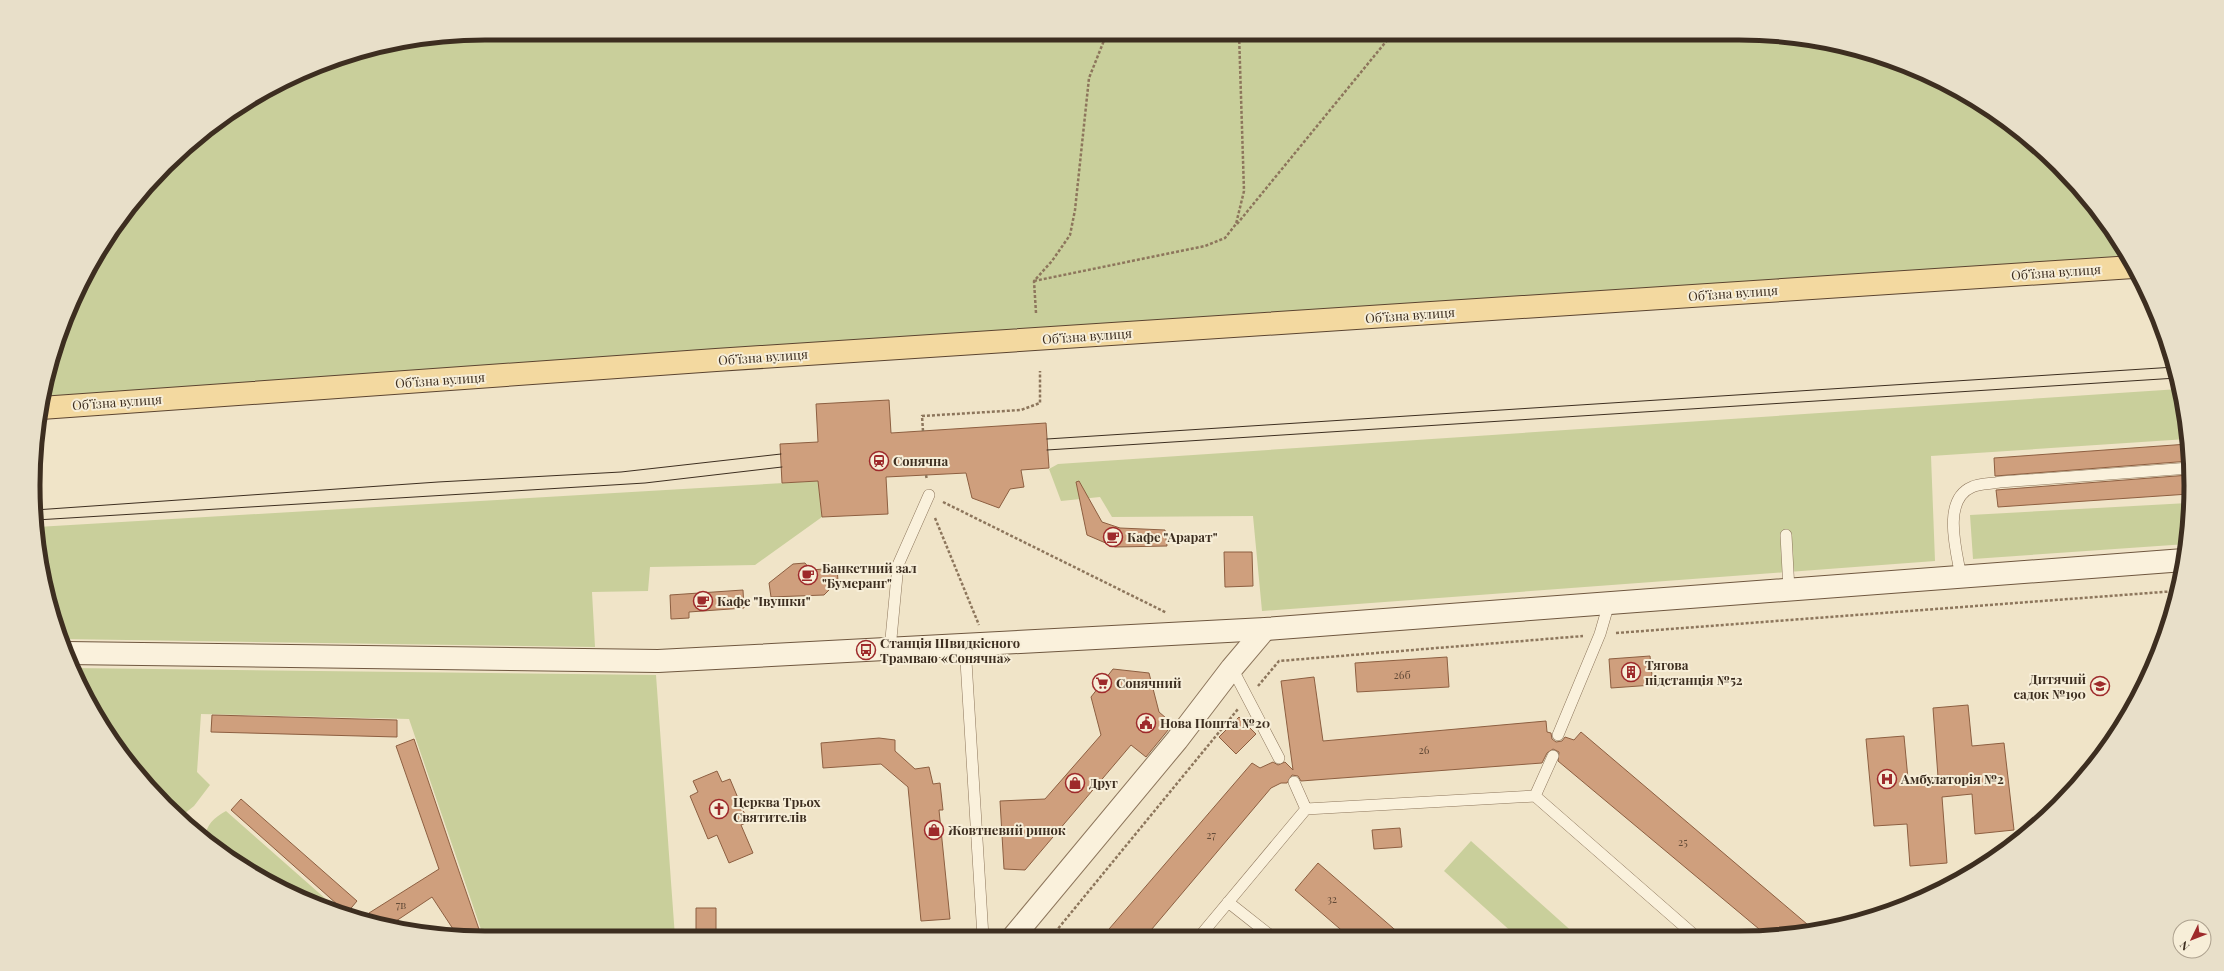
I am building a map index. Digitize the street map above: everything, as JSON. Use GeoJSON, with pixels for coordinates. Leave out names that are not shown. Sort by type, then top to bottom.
{"type":"FeatureCollection","features":[{"type":"Feature","properties":{"kind":"main road","name":"Обʼїзна вулиця"},"geometry":{"type":"LineString","coordinates":[[47,408],[724,360],[2126,267]]}},
{"type":"Feature","properties":{"kind":"street"},"geometry":{"type":"LineString","coordinates":[[73,653],[658,661],[1265,629],[2177,561]]}},
{"type":"Feature","properties":{"kind":"street"},"geometry":{"type":"LineString","coordinates":[[1018,931],[1177,740],[1232,668],[1265,629]]}},
{"type":"Feature","properties":{"kind":"lane"},"geometry":{"type":"LineString","coordinates":[[1960,577],[1952,522],[1961,495],[1972,487],[2000,482],[2183,468]]}},
{"type":"Feature","properties":{"kind":"lane"},"geometry":{"type":"LineString","coordinates":[[890,649],[898,565],[929,495]]}},
{"type":"Feature","properties":{"kind":"lane"},"geometry":{"type":"LineString","coordinates":[[1786,535],[1789,590]]}},
{"type":"Feature","properties":{"kind":"lane"},"geometry":{"type":"LineString","coordinates":[[1558,735],[1600,634],[1610,603]]}},
{"type":"Feature","properties":{"kind":"lane"},"geometry":{"type":"LineString","coordinates":[[965,645],[984,931]]}},
{"type":"Feature","properties":{"kind":"lane"},"geometry":{"type":"LineString","coordinates":[[1232,668],[1278,758]]}},
{"type":"Feature","properties":{"kind":"lane"},"geometry":{"type":"LineString","coordinates":[[1535,796],[1553,756]]}},
{"type":"Feature","properties":{"kind":"lane"},"geometry":{"type":"LineString","coordinates":[[1294,782],[1306,810]]}},
{"type":"Feature","properties":{"kind":"lane"},"geometry":{"type":"LineString","coordinates":[[1204,931],[1306,810],[1535,796],[1690,931]]}},
{"type":"Feature","properties":{"kind":"lane"},"geometry":{"type":"LineString","coordinates":[[1228,902],[1265,931]]}},
{"type":"Feature","properties":{"kind":"path"},"geometry":{"type":"LineString","coordinates":[[1036,313],[1034,281],[1052,261],[1070,235],[1075,210],[1089,78],[1104,40]]}},
{"type":"Feature","properties":{"kind":"path"},"geometry":{"type":"LineString","coordinates":[[1236,224],[1244,191],[1239,40]]}},
{"type":"Feature","properties":{"kind":"path"},"geometry":{"type":"LineString","coordinates":[[1034,281],[1205,246],[1225,238],[1387,40]]}},
{"type":"Feature","properties":{"kind":"path"},"geometry":{"type":"LineString","coordinates":[[923,430],[922,416],[1021,410],[1040,403],[1040,371]]}},
{"type":"Feature","properties":{"kind":"path"},"geometry":{"type":"LineString","coordinates":[[926,474],[931,508],[986,644]]}},
{"type":"Feature","properties":{"kind":"path"},"geometry":{"type":"LineString","coordinates":[[929,495],[1170,614]]}},
{"type":"Feature","properties":{"kind":"green space"},"geometry":{"type":"Polygon","coordinates":[[[1738,40],[1797,44],[1854,55],[1909,74],[1936,86],[1986,115],[2010,132],[2054,170],[2092,214],[2109,238],[2126,267],[50,397],[55,370],[64,342],[86,288],[115,238],[132,214],[170,170],[214,132],[238,115],[288,86],[315,74],[370,55],[427,44],[456,41],[1738,40]]]}},
{"type":"Feature","properties":{"kind":"green space"},"geometry":{"type":"Polygon","coordinates":[[[2173,389],[2181,439],[1931,456],[1935,561],[1262,611],[1253,516],[1112,517],[1100,497],[1061,501],[1049,469],[1058,464],[2173,389]]]}},
{"type":"Feature","properties":{"kind":"green space"},"geometry":{"type":"Polygon","coordinates":[[[818,481],[822,517],[755,565],[650,567],[648,591],[592,592],[595,647],[68,639],[55,601],[42,527],[818,481]]]}},
{"type":"Feature","properties":{"kind":"green space"},"geometry":{"type":"Polygon","coordinates":[[[2183,503],[2180,544],[1973,559],[1970,515],[2183,503]]]}},
{"type":"Feature","properties":{"kind":"green space"},"geometry":{"type":"Polygon","coordinates":[[[79,668],[656,675],[675,931],[482,931],[409,719],[201,714],[197,772],[210,785],[194,806],[185,814],[170,801],[132,757],[100,708],[79,668]]]}},
{"type":"Feature","properties":{"kind":"green space"},"geometry":{"type":"Polygon","coordinates":[[[226,811],[330,902],[288,885],[238,856],[214,839],[206,832],[211,822],[226,811]]]}},
{"type":"Feature","properties":{"kind":"green space"},"geometry":{"type":"Polygon","coordinates":[[[1471,841],[1572,931],[1511,931],[1444,871],[1471,841]]]}},
{"type":"Feature","properties":{"kind":"building"},"geometry":{"type":"Polygon","coordinates":[[[889,400],[891,433],[1046,423],[1049,468],[1021,470],[1024,487],[1010,489],[999,508],[972,498],[966,473],[886,477],[888,514],[822,517],[818,481],[782,483],[780,444],[818,442],[816,404],[889,400]]]}},
{"type":"Feature","properties":{"kind":"building"},"geometry":{"type":"Polygon","coordinates":[[[2182,444],[2183,462],[1995,476],[1994,458],[2182,444]]]}},
{"type":"Feature","properties":{"kind":"building"},"geometry":{"type":"Polygon","coordinates":[[[2184,475],[2184,494],[1998,507],[1996,490],[2184,475]]]}},
{"type":"Feature","properties":{"kind":"building"},"geometry":{"type":"Polygon","coordinates":[[[1079,481],[1102,522],[1120,528],[1165,530],[1167,546],[1115,547],[1087,535],[1076,482],[1079,481]]]}},
{"type":"Feature","properties":{"kind":"building"},"geometry":{"type":"Polygon","coordinates":[[[1224,552],[1252,552],[1253,586],[1225,587],[1224,552]]]}},
{"type":"Feature","properties":{"kind":"building","name":"Банкетний зал \"Бумеранг\""},"geometry":{"type":"Polygon","coordinates":[[[805,563],[811,570],[837,568],[838,581],[824,595],[771,597],[769,583],[793,564],[805,563]]]}},
{"type":"Feature","properties":{"kind":"building"},"geometry":{"type":"Polygon","coordinates":[[[743,590],[744,608],[689,612],[689,618],[671,619],[670,595],[743,590]]]}},
{"type":"Feature","properties":{"kind":"building","name":"Тягова підстанція №52"},"geometry":{"type":"Polygon","coordinates":[[[1650,656],[1653,685],[1611,688],[1609,659],[1650,656]]]}},
{"type":"Feature","properties":{"kind":"building"},"geometry":{"type":"Polygon","coordinates":[[[1447,657],[1449,687],[1357,692],[1355,663],[1447,657]]]}},
{"type":"Feature","properties":{"kind":"building"},"geometry":{"type":"Polygon","coordinates":[[[1113,669],[1149,673],[1159,712],[1173,724],[1146,757],[1131,745],[1025,870],[1004,869],[1000,801],[1045,799],[1101,735],[1091,697],[1113,669]]]}},
{"type":"Feature","properties":{"kind":"building"},"geometry":{"type":"Polygon","coordinates":[[[1314,677],[1323,741],[1546,721],[1547,732],[1551,733],[1552,739],[1556,742],[1562,741],[1565,737],[1574,740],[1581,732],[1808,925],[1761,930],[1558,761],[1559,752],[1553,749],[1547,753],[1542,763],[1301,781],[1298,776],[1292,775],[1287,783],[1281,783],[1271,788],[1150,931],[1107,931],[1252,763],[1260,768],[1273,762],[1278,765],[1285,762],[1293,770],[1281,681],[1314,677]]]}},
{"type":"Feature","properties":{"kind":"building"},"geometry":{"type":"Polygon","coordinates":[[[1968,705],[1972,746],[2004,743],[2014,830],[1975,834],[1972,794],[1942,797],[1947,863],[1910,866],[1907,824],[1874,826],[1866,739],[1904,736],[1908,779],[1938,777],[1933,708],[1968,705]]]}},
{"type":"Feature","properties":{"kind":"building"},"geometry":{"type":"Polygon","coordinates":[[[212,715],[397,720],[397,737],[211,732],[212,715]]]}},
{"type":"Feature","properties":{"kind":"building"},"geometry":{"type":"Polygon","coordinates":[[[1239,717],[1256,734],[1236,754],[1219,737],[1239,717]]]}},
{"type":"Feature","properties":{"kind":"building"},"geometry":{"type":"Polygon","coordinates":[[[879,738],[895,740],[895,751],[915,769],[929,767],[933,784],[940,783],[943,810],[939,810],[950,919],[921,921],[908,787],[881,764],[823,768],[821,743],[879,738]]]}},
{"type":"Feature","properties":{"kind":"building"},"geometry":{"type":"Polygon","coordinates":[[[414,739],[480,931],[454,930],[432,897],[396,921],[371,916],[369,913],[439,869],[396,746],[414,739]]]}},
{"type":"Feature","properties":{"kind":"building","name":"Церква Трьох Святителів"},"geometry":{"type":"Polygon","coordinates":[[[717,771],[722,782],[730,779],[748,822],[741,825],[753,853],[729,863],[717,835],[708,839],[690,796],[698,792],[693,781],[717,771]]]}},
{"type":"Feature","properties":{"kind":"building"},"geometry":{"type":"Polygon","coordinates":[[[241,799],[357,901],[350,910],[339,906],[231,810],[241,799]]]}},
{"type":"Feature","properties":{"kind":"building"},"geometry":{"type":"Polygon","coordinates":[[[1400,828],[1402,847],[1374,849],[1372,830],[1400,828]]]}},
{"type":"Feature","properties":{"kind":"building"},"geometry":{"type":"Polygon","coordinates":[[[1318,863],[1396,931],[1342,931],[1295,890],[1318,863]]]}},
{"type":"Feature","properties":{"kind":"building"},"geometry":{"type":"Polygon","coordinates":[[[696,908],[716,908],[716,931],[696,931],[696,908]]]}},
{"type":"Feature","properties":{"kind":"tram line"},"geometry":{"type":"LineString","coordinates":[[1047,439],[2168,367]]}},
{"type":"Feature","properties":{"kind":"tram line"},"geometry":{"type":"LineString","coordinates":[[1047,450],[2171,378]]}},
{"type":"Feature","properties":{"kind":"tram line"},"geometry":{"type":"LineString","coordinates":[[41,510],[438,482],[621,472],[781,454]]}},
{"type":"Feature","properties":{"kind":"tram line"},"geometry":{"type":"LineString","coordinates":[[41,520],[645,483],[782,467]]}},
{"type":"Feature","properties":{"kind":"place","name":"Сонячна"},"geometry":{"type":"Point","coordinates":[879,461]}},
{"type":"Feature","properties":{"kind":"place","name":"Кафе \"Арарат\""},"geometry":{"type":"Point","coordinates":[1113,537]}},
{"type":"Feature","properties":{"kind":"place","name":"Банкетний зал \"Бумеранг\""},"geometry":{"type":"Point","coordinates":[808,575]}},
{"type":"Feature","properties":{"kind":"place","name":"Кафе \"Івушки\""},"geometry":{"type":"Point","coordinates":[703,601]}},
{"type":"Feature","properties":{"kind":"place","name":"Станцiя Швидкiсного Трамваю «Сонячна»"},"geometry":{"type":"Point","coordinates":[866,650]}},
{"type":"Feature","properties":{"kind":"place","name":"Тягова підстанція №52"},"geometry":{"type":"Point","coordinates":[1631,672]}},
{"type":"Feature","properties":{"kind":"place","name":"Сонячний"},"geometry":{"type":"Point","coordinates":[1102,683]}},
{"type":"Feature","properties":{"kind":"place","name":"Дитячий садок №190"},"geometry":{"type":"Point","coordinates":[2100,686]}},
{"type":"Feature","properties":{"kind":"place","name":"Нова Пошта №20"},"geometry":{"type":"Point","coordinates":[1146,723]}},
{"type":"Feature","properties":{"kind":"place","name":"Амбулаторія №2"},"geometry":{"type":"Point","coordinates":[1887,779]}},
{"type":"Feature","properties":{"kind":"place","name":"Друг"},"geometry":{"type":"Point","coordinates":[1075,783]}},
{"type":"Feature","properties":{"kind":"place","name":"Церква Трьох Святителів"},"geometry":{"type":"Point","coordinates":[719,809]}},
{"type":"Feature","properties":{"kind":"place","name":"Жовтневий ринок"},"geometry":{"type":"Point","coordinates":[934,830]}}]}
